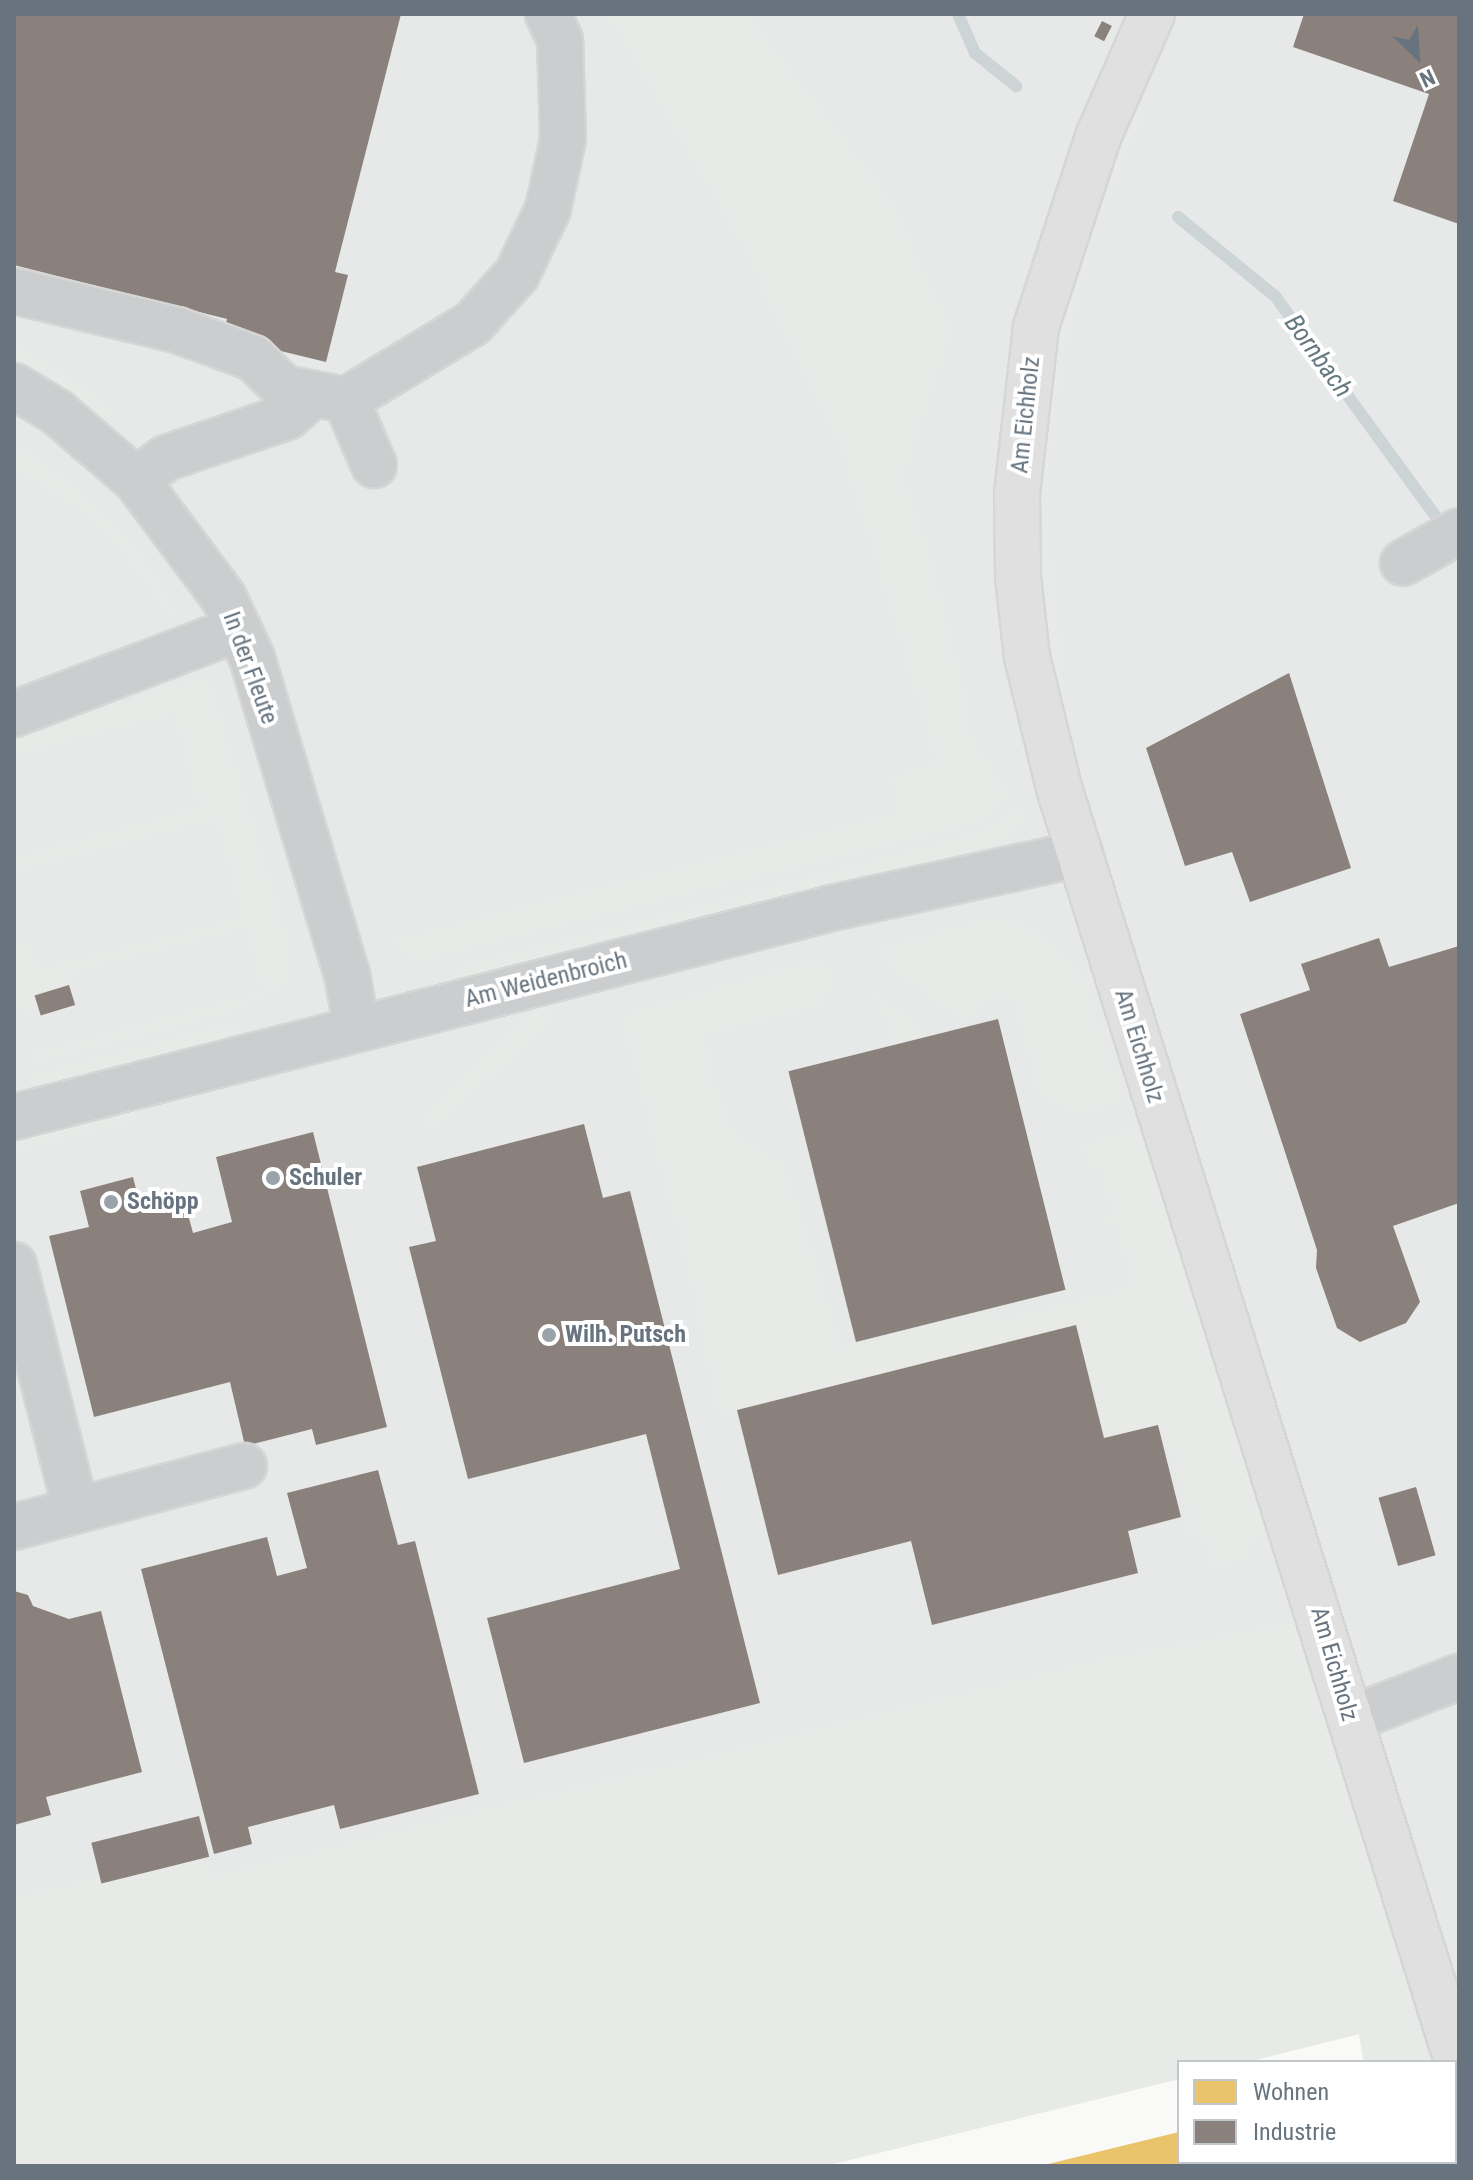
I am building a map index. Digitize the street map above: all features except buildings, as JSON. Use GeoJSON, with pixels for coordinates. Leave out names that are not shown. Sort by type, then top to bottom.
{"type":"FeatureCollection","features":[{"type":"Feature","properties":{"kind":"main road","name":"Am Eichholz"},"geometry":{"type":"LineString","coordinates":[[1152,14],[1066,226],[1036,327],[1022,439],[1018,577],[1027,657],[1049,754],[1457,2060]]}},
{"type":"Feature","properties":{"kind":"street"},"geometry":{"type":"LineString","coordinates":[[126,471],[148,439],[313,395],[473,323],[517,274],[548,209],[563,139],[565,89],[560,40],[548,14]]}},
{"type":"Feature","properties":{"kind":"street"},"geometry":{"type":"LineString","coordinates":[[14,291],[177,330],[253,358],[313,395],[374,465]]}},
{"type":"Feature","properties":{"kind":"street","name":"In der Fleute"},"geometry":{"type":"LineString","coordinates":[[14,386],[57,412],[126,471],[197,558],[238,629],[252,658],[347,974],[357,1029]]}},
{"type":"Feature","properties":{"kind":"street"},"geometry":{"type":"LineString","coordinates":[[1403,563],[1459,531]]}},
{"type":"Feature","properties":{"kind":"street"},"geometry":{"type":"LineString","coordinates":[[14,714],[238,629]]}},
{"type":"Feature","properties":{"kind":"street","name":"Am Weidenbroich"},"geometry":{"type":"LineString","coordinates":[[15,1114],[956,878],[1080,854]]}},
{"type":"Feature","properties":{"kind":"street"},"geometry":{"type":"LineString","coordinates":[[14,1265],[76,1510]]}},
{"type":"Feature","properties":{"kind":"street"},"geometry":{"type":"LineString","coordinates":[[14,1527],[244,1466]]}},
{"type":"Feature","properties":{"kind":"street"},"geometry":{"type":"LineString","coordinates":[[1351,1719],[1459,1677]]}},
{"type":"Feature","properties":{"kind":"shaded area"},"geometry":{"type":"Polygon","coordinates":[[[14,14],[1459,14],[1459,2166],[1383,2166],[1457,2164],[1457,2060],[1364,2060],[1359,2034],[1255,2060],[1177,2060],[1177,2079],[825,2166],[14,2166],[14,14]]]}},
{"type":"Feature","properties":{"kind":"shaded area"},"geometry":{"type":"Polygon","coordinates":[[[602,14],[746,14],[887,195],[952,329],[903,477],[926,544],[962,686],[968,733],[1005,790],[1005,800],[978,822],[417,960],[390,941],[899,812],[891,778],[938,763],[842,447],[741,243],[619,31],[602,14]]]}},
{"type":"Feature","properties":{"kind":"shaded area"},"geometry":{"type":"Polygon","coordinates":[[[1152,92],[1094,234],[1061,370],[1049,462],[1049,548],[1066,701],[1058,705],[1045,639],[1036,487],[1054,338],[1118,142],[1152,92]]]}},
{"type":"Feature","properties":{"kind":"shaded area"},"geometry":{"type":"Polygon","coordinates":[[[14,344],[96,396],[115,416],[103,421],[14,362],[14,344]]]}},
{"type":"Feature","properties":{"kind":"shaded area"},"geometry":{"type":"Polygon","coordinates":[[[14,441],[95,504],[142,558],[178,617],[174,621],[129,558],[80,509],[14,470],[14,441]]]}},
{"type":"Feature","properties":{"kind":"shaded area"},"geometry":{"type":"Polygon","coordinates":[[[208,677],[289,947],[291,970],[283,987],[238,1010],[29,1064],[34,1053],[264,992],[247,927],[78,970],[73,973],[75,1005],[69,985],[34,994],[39,1015],[14,1009],[14,947],[29,942],[37,970],[243,918],[218,819],[14,871],[14,857],[199,808],[174,713],[14,755],[14,734],[208,677]]]}},
{"type":"Feature","properties":{"kind":"shaded area"},"geometry":{"type":"Polygon","coordinates":[[[1016,807],[1028,816],[1019,827],[996,843],[964,854],[464,980],[456,967],[934,846],[988,829],[1016,807]]]}},
{"type":"Feature","properties":{"kind":"shaded area"},"geometry":{"type":"Polygon","coordinates":[[[988,919],[1014,922],[1045,936],[1081,975],[1120,1084],[1120,1102],[1078,1114],[1040,1095],[1012,995],[981,1003],[963,1021],[896,972],[878,949],[988,919]]]}},
{"type":"Feature","properties":{"kind":"shaded area"},"geometry":{"type":"Polygon","coordinates":[[[813,961],[827,969],[832,983],[822,1004],[705,1034],[714,1083],[734,1135],[785,1167],[843,1352],[858,1343],[995,1308],[1003,1321],[1124,1289],[1130,1278],[1116,1223],[1106,1225],[1104,1219],[1114,1216],[1102,1169],[1090,1166],[1083,1145],[1130,1130],[1142,1135],[1150,1147],[1267,1521],[1243,1560],[1213,1569],[1204,1537],[1189,1540],[1187,1501],[1175,1456],[1158,1425],[1104,1438],[1076,1326],[719,1415],[690,1276],[622,1015],[813,961]]]}},
{"type":"Feature","properties":{"kind":"shaded area"},"geometry":{"type":"Polygon","coordinates":[[[872,990],[931,1036],[896,1044],[872,990]]]}},
{"type":"Feature","properties":{"kind":"shaded area"},"geometry":{"type":"Polygon","coordinates":[[[544,1002],[556,1015],[430,1132],[418,1119],[544,1002]]]}},
{"type":"Feature","properties":{"kind":"shaded area"},"geometry":{"type":"Polygon","coordinates":[[[234,1023],[237,1039],[50,1087],[33,1086],[30,1076],[234,1023]]]}},
{"type":"Feature","properties":{"kind":"shaded area"},"geometry":{"type":"Polygon","coordinates":[[[131,1107],[140,1119],[14,1152],[22,1134],[131,1107]]]}},
{"type":"Feature","properties":{"kind":"shaded area"},"geometry":{"type":"Polygon","coordinates":[[[1299,1621],[1429,2060],[1364,2060],[1359,2034],[1255,2060],[1177,2060],[1177,2079],[825,2166],[14,2166],[14,1898],[200,1854],[210,1877],[1109,1658],[1299,1621]]]}},
{"type":"Feature","properties":{"kind":"waterway","name":"Bornbach"},"geometry":{"type":"LineString","coordinates":[[958,14],[975,53],[1016,86]]}},
{"type":"Feature","properties":{"kind":"waterway","name":"Bornbach"},"geometry":{"type":"LineString","coordinates":[[1178,217],[1275,296],[1436,517]]}},
{"type":"Feature","properties":{"kind":"place","name":"Schuler"},"geometry":{"type":"Point","coordinates":[273,1178]}},
{"type":"Feature","properties":{"kind":"place","name":"Schöpp"},"geometry":{"type":"Point","coordinates":[111,1202]}},
{"type":"Feature","properties":{"kind":"place","name":"Wilh. Putsch"},"geometry":{"type":"Point","coordinates":[549,1335]}}]}
